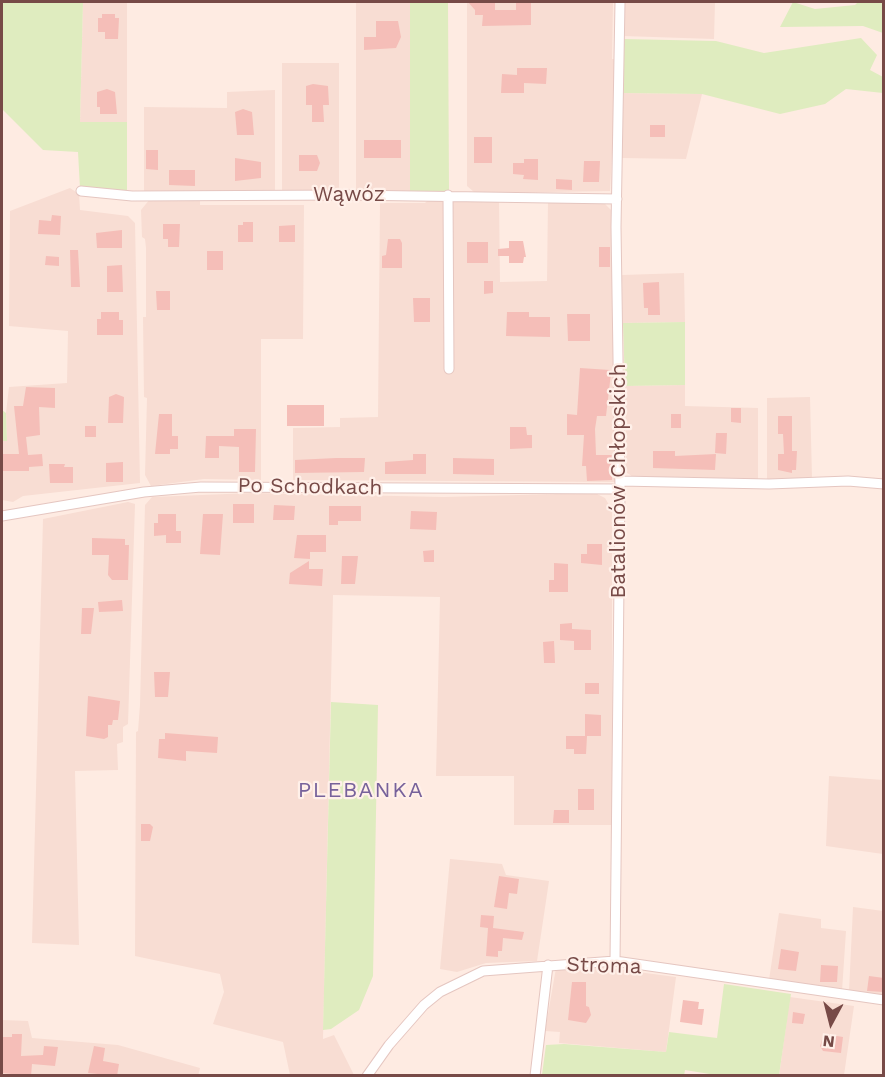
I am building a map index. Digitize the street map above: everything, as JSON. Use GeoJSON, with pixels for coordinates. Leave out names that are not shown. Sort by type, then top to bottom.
{"type":"FeatureCollection","features":[{"type":"Feature","properties":{"kind":"street","name":"Batalionów Chłopskich"},"geometry":{"type":"LineString","coordinates":[[615,962],[620,485],[617,199],[620,2]]}},
{"type":"Feature","properties":{"kind":"street","name":"Wąwóz"},"geometry":{"type":"LineString","coordinates":[[81,191],[132,196],[448,195],[617,199]]}},
{"type":"Feature","properties":{"kind":"street"},"geometry":{"type":"LineString","coordinates":[[448,195],[449,369]]}},
{"type":"Feature","properties":{"kind":"street","name":"Po Schodkach"},"geometry":{"type":"LineString","coordinates":[[2,516],[144,492],[201,487],[884,484]]}},
{"type":"Feature","properties":{"kind":"street","name":"Stroma"},"geometry":{"type":"LineString","coordinates":[[367,1076],[389,1045],[440,992],[483,971],[615,962],[884,1000]]}},
{"type":"Feature","properties":{"kind":"street"},"geometry":{"type":"LineString","coordinates":[[535,1076],[548,965]]}},
{"type":"Feature","properties":{"kind":"shaded area"},"geometry":{"type":"Polygon","coordinates":[[[83,2],[127,2],[127,122],[80,122],[83,2]]]}},
{"type":"Feature","properties":{"kind":"shaded area"},"geometry":{"type":"Polygon","coordinates":[[[356,2],[410,2],[410,192],[356,192],[356,2]]]}},
{"type":"Feature","properties":{"kind":"shaded area"},"geometry":{"type":"Polygon","coordinates":[[[467,2],[613,2],[612,59],[617,59],[610,191],[485,193],[474,192],[467,186],[467,2]]]}},
{"type":"Feature","properties":{"kind":"shaded area"},"geometry":{"type":"Polygon","coordinates":[[[623,2],[715,2],[714,39],[623,36],[623,2]]]}},
{"type":"Feature","properties":{"kind":"shaded area"},"geometry":{"type":"Polygon","coordinates":[[[282,63],[339,63],[339,191],[282,191],[282,63]]]}},
{"type":"Feature","properties":{"kind":"shaded area"},"geometry":{"type":"Polygon","coordinates":[[[275,90],[275,191],[144,191],[144,107],[227,108],[227,92],[275,90]]]}},
{"type":"Feature","properties":{"kind":"shaded area"},"geometry":{"type":"Polygon","coordinates":[[[622,93],[702,94],[686,159],[622,158],[622,93]]]}},
{"type":"Feature","properties":{"kind":"shaded area"},"geometry":{"type":"Polygon","coordinates":[[[70,188],[79,194],[80,210],[128,216],[135,223],[140,483],[23,496],[13,502],[2,500],[2,441],[7,441],[6,413],[9,387],[67,383],[68,331],[9,326],[10,211],[70,188]]]}},
{"type":"Feature","properties":{"kind":"shaded area"},"geometry":{"type":"Polygon","coordinates":[[[150,199],[200,199],[200,205],[304,205],[303,339],[261,339],[261,480],[204,479],[151,486],[145,475],[147,398],[144,397],[143,317],[146,317],[146,248],[145,239],[142,237],[141,210],[150,199]]]}},
{"type":"Feature","properties":{"kind":"shaded area"},"geometry":{"type":"Polygon","coordinates":[[[429,199],[499,199],[500,282],[547,281],[548,200],[603,202],[611,210],[617,482],[293,480],[293,428],[340,427],[340,418],[378,417],[380,203],[425,203],[429,199]]]}},
{"type":"Feature","properties":{"kind":"shaded area"},"geometry":{"type":"Polygon","coordinates":[[[684,273],[685,322],[623,323],[622,275],[684,273]]]}},
{"type":"Feature","properties":{"kind":"shaded area"},"geometry":{"type":"Polygon","coordinates":[[[685,385],[685,406],[758,408],[758,480],[633,477],[626,472],[625,386],[685,385]]]}},
{"type":"Feature","properties":{"kind":"shaded area"},"geometry":{"type":"Polygon","coordinates":[[[810,397],[812,478],[767,480],[767,398],[810,397]]]}},
{"type":"Feature","properties":{"kind":"shaded area"},"geometry":{"type":"Polygon","coordinates":[[[252,493],[444,497],[595,493],[605,498],[612,510],[612,825],[514,825],[514,776],[436,776],[440,597],[333,595],[323,1039],[334,1035],[354,1075],[290,1075],[283,1042],[213,1024],[224,992],[220,974],[135,956],[136,732],[138,731],[140,705],[145,505],[152,497],[252,493]]]}},
{"type":"Feature","properties":{"kind":"shaded area"},"geometry":{"type":"Polygon","coordinates":[[[128,502],[135,504],[128,724],[123,727],[123,742],[117,744],[118,770],[75,771],[79,945],[32,943],[43,519],[128,502]]]}},
{"type":"Feature","properties":{"kind":"shaded area"},"geometry":{"type":"Polygon","coordinates":[[[829,776],[883,780],[883,854],[826,846],[829,776]]]}},
{"type":"Feature","properties":{"kind":"shaded area"},"geometry":{"type":"Polygon","coordinates":[[[450,859],[502,864],[506,875],[549,881],[537,961],[486,963],[457,972],[440,969],[450,859]]]}},
{"type":"Feature","properties":{"kind":"shaded area"},"geometry":{"type":"Polygon","coordinates":[[[853,907],[883,911],[883,997],[849,992],[853,907]]]}},
{"type":"Feature","properties":{"kind":"shaded area"},"geometry":{"type":"Polygon","coordinates":[[[779,913],[821,919],[821,928],[846,931],[842,991],[769,980],[779,913]]]}},
{"type":"Feature","properties":{"kind":"shaded area"},"geometry":{"type":"Polygon","coordinates":[[[600,967],[676,977],[666,1052],[559,1043],[560,1032],[545,1031],[556,968],[600,967]]]}},
{"type":"Feature","properties":{"kind":"shaded area"},"geometry":{"type":"Polygon","coordinates":[[[790,997],[854,1006],[844,1075],[779,1076],[790,997]]]}},
{"type":"Feature","properties":{"kind":"shaded area"},"geometry":{"type":"Polygon","coordinates":[[[2,1020],[28,1021],[32,1038],[118,1045],[200,1068],[198,1076],[2,1076],[2,1020]]]}},
{"type":"Feature","properties":{"kind":"green space"},"geometry":{"type":"Polygon","coordinates":[[[2,2],[83,2],[80,122],[127,122],[127,191],[80,188],[78,152],[43,150],[2,109],[2,2]]]}},
{"type":"Feature","properties":{"kind":"green space"},"geometry":{"type":"Polygon","coordinates":[[[410,2],[448,2],[449,191],[410,192],[410,2]]]}},
{"type":"Feature","properties":{"kind":"green space"},"geometry":{"type":"Polygon","coordinates":[[[793,2],[815,9],[855,5],[858,2],[883,2],[883,33],[863,26],[780,27],[793,2]]]}},
{"type":"Feature","properties":{"kind":"green space"},"geometry":{"type":"Polygon","coordinates":[[[861,38],[877,55],[870,70],[883,77],[883,93],[846,89],[825,104],[780,114],[702,94],[622,93],[623,39],[716,41],[764,53],[861,38]]]}},
{"type":"Feature","properties":{"kind":"green space"},"geometry":{"type":"Polygon","coordinates":[[[685,322],[685,385],[625,386],[623,323],[685,322]]]}},
{"type":"Feature","properties":{"kind":"green space"},"geometry":{"type":"Polygon","coordinates":[[[2,410],[6,413],[7,441],[2,441],[2,410]]]}},
{"type":"Feature","properties":{"kind":"green space"},"geometry":{"type":"Polygon","coordinates":[[[331,702],[378,705],[373,976],[359,1010],[331,1029],[323,1030],[331,702]]]}},
{"type":"Feature","properties":{"kind":"green space"},"geometry":{"type":"Polygon","coordinates":[[[724,984],[791,994],[779,1075],[722,1076],[685,1070],[684,1076],[542,1075],[546,1045],[564,1044],[666,1052],[669,1032],[717,1038],[724,984]]]}},
{"type":"Feature","properties":{"kind":"building"},"geometry":{"type":"Polygon","coordinates":[[[468,2],[495,2],[495,10],[516,10],[516,3],[531,3],[531,25],[482,26],[483,15],[475,15],[475,10],[468,2]]]}},
{"type":"Feature","properties":{"kind":"building"},"geometry":{"type":"Polygon","coordinates":[[[102,14],[115,14],[115,18],[119,18],[118,39],[105,39],[105,32],[98,32],[98,18],[102,18],[102,14]]]}},
{"type":"Feature","properties":{"kind":"building"},"geometry":{"type":"Polygon","coordinates":[[[376,21],[398,21],[401,37],[396,48],[364,50],[364,37],[376,37],[376,21]]]}},
{"type":"Feature","properties":{"kind":"building"},"geometry":{"type":"Polygon","coordinates":[[[517,68],[547,68],[546,84],[524,83],[524,93],[501,93],[502,74],[517,75],[517,68]]]}},
{"type":"Feature","properties":{"kind":"building"},"geometry":{"type":"Polygon","coordinates":[[[313,84],[328,86],[329,105],[323,105],[324,122],[312,122],[312,105],[306,105],[306,86],[313,84]]]}},
{"type":"Feature","properties":{"kind":"building"},"geometry":{"type":"Polygon","coordinates":[[[107,89],[115,92],[117,114],[100,114],[100,107],[97,107],[97,92],[107,89]]]}},
{"type":"Feature","properties":{"kind":"building"},"geometry":{"type":"Polygon","coordinates":[[[243,109],[252,112],[254,135],[237,135],[235,112],[243,109]]]}},
{"type":"Feature","properties":{"kind":"building"},"geometry":{"type":"Polygon","coordinates":[[[650,125],[665,125],[665,137],[650,137],[650,125]]]}},
{"type":"Feature","properties":{"kind":"building"},"geometry":{"type":"Polygon","coordinates":[[[474,137],[492,137],[492,163],[474,163],[474,137]]]}},
{"type":"Feature","properties":{"kind":"building"},"geometry":{"type":"Polygon","coordinates":[[[364,140],[401,140],[401,158],[364,158],[364,140]]]}},
{"type":"Feature","properties":{"kind":"building"},"geometry":{"type":"Polygon","coordinates":[[[146,150],[158,150],[158,170],[146,169],[146,150]]]}},
{"type":"Feature","properties":{"kind":"building"},"geometry":{"type":"Polygon","coordinates":[[[299,155],[317,155],[320,163],[317,171],[299,171],[299,155]]]}},
{"type":"Feature","properties":{"kind":"building"},"geometry":{"type":"Polygon","coordinates":[[[235,158],[261,162],[261,178],[235,181],[235,158]]]}},
{"type":"Feature","properties":{"kind":"building"},"geometry":{"type":"Polygon","coordinates":[[[524,159],[538,159],[538,180],[523,179],[524,175],[513,174],[513,163],[524,163],[524,159]]]}},
{"type":"Feature","properties":{"kind":"building"},"geometry":{"type":"Polygon","coordinates":[[[584,161],[600,161],[599,182],[583,182],[584,161]]]}},
{"type":"Feature","properties":{"kind":"building"},"geometry":{"type":"Polygon","coordinates":[[[169,170],[195,170],[195,186],[169,185],[169,170]]]}},
{"type":"Feature","properties":{"kind":"building"},"geometry":{"type":"Polygon","coordinates":[[[556,179],[572,180],[572,190],[556,189],[556,179]]]}},
{"type":"Feature","properties":{"kind":"building"},"geometry":{"type":"Polygon","coordinates":[[[52,215],[61,216],[60,235],[38,234],[39,220],[51,221],[52,215]]]}},
{"type":"Feature","properties":{"kind":"building"},"geometry":{"type":"Polygon","coordinates":[[[243,222],[253,222],[253,242],[238,242],[238,225],[243,225],[243,222]]]}},
{"type":"Feature","properties":{"kind":"building"},"geometry":{"type":"Polygon","coordinates":[[[163,224],[180,224],[179,247],[168,247],[168,239],[163,239],[163,224]]]}},
{"type":"Feature","properties":{"kind":"building"},"geometry":{"type":"Polygon","coordinates":[[[295,225],[295,242],[279,242],[279,226],[295,225]]]}},
{"type":"Feature","properties":{"kind":"building"},"geometry":{"type":"Polygon","coordinates":[[[122,230],[122,248],[97,248],[96,233],[122,230]]]}},
{"type":"Feature","properties":{"kind":"building"},"geometry":{"type":"Polygon","coordinates":[[[388,239],[400,239],[402,243],[402,268],[382,268],[382,256],[386,255],[388,239]]]}},
{"type":"Feature","properties":{"kind":"building"},"geometry":{"type":"Polygon","coordinates":[[[509,241],[523,241],[526,257],[523,263],[509,263],[509,256],[498,256],[498,249],[509,248],[509,241]]]}},
{"type":"Feature","properties":{"kind":"building"},"geometry":{"type":"Polygon","coordinates":[[[467,242],[488,242],[488,263],[467,263],[467,242]]]}},
{"type":"Feature","properties":{"kind":"building"},"geometry":{"type":"Polygon","coordinates":[[[599,247],[610,247],[610,267],[599,267],[599,247]]]}},
{"type":"Feature","properties":{"kind":"building"},"geometry":{"type":"Polygon","coordinates":[[[70,250],[78,250],[80,287],[71,287],[70,250]]]}},
{"type":"Feature","properties":{"kind":"building"},"geometry":{"type":"Polygon","coordinates":[[[207,251],[223,251],[223,270],[207,270],[207,251]]]}},
{"type":"Feature","properties":{"kind":"building"},"geometry":{"type":"Polygon","coordinates":[[[46,256],[59,257],[59,266],[45,265],[46,256]]]}},
{"type":"Feature","properties":{"kind":"building"},"geometry":{"type":"Polygon","coordinates":[[[122,265],[123,292],[107,292],[107,266],[122,265]]]}},
{"type":"Feature","properties":{"kind":"building"},"geometry":{"type":"Polygon","coordinates":[[[484,281],[493,281],[493,293],[484,294],[484,281]]]}},
{"type":"Feature","properties":{"kind":"building"},"geometry":{"type":"Polygon","coordinates":[[[659,282],[660,315],[648,315],[648,308],[644,308],[643,283],[659,282]]]}},
{"type":"Feature","properties":{"kind":"building"},"geometry":{"type":"Polygon","coordinates":[[[156,291],[170,291],[170,310],[157,310],[156,291]]]}},
{"type":"Feature","properties":{"kind":"building"},"geometry":{"type":"Polygon","coordinates":[[[413,298],[430,298],[430,322],[414,322],[413,298]]]}},
{"type":"Feature","properties":{"kind":"building"},"geometry":{"type":"Polygon","coordinates":[[[101,312],[119,312],[119,320],[123,320],[123,335],[97,335],[97,319],[101,319],[101,312]]]}},
{"type":"Feature","properties":{"kind":"building"},"geometry":{"type":"Polygon","coordinates":[[[507,312],[529,312],[529,317],[550,317],[550,337],[506,336],[507,312]]]}},
{"type":"Feature","properties":{"kind":"building"},"geometry":{"type":"Polygon","coordinates":[[[567,314],[590,314],[590,341],[568,341],[567,314]]]}},
{"type":"Feature","properties":{"kind":"building"},"geometry":{"type":"Polygon","coordinates":[[[580,368],[610,370],[611,373],[606,416],[597,416],[595,429],[596,455],[612,455],[612,480],[587,481],[586,466],[582,466],[584,435],[567,435],[567,414],[577,415],[580,368]]]}},
{"type":"Feature","properties":{"kind":"building"},"geometry":{"type":"Polygon","coordinates":[[[26,387],[55,388],[55,408],[39,407],[40,435],[26,437],[28,455],[42,454],[43,466],[29,467],[29,471],[2,471],[2,454],[19,454],[14,406],[23,406],[26,387]]]}},
{"type":"Feature","properties":{"kind":"building"},"geometry":{"type":"Polygon","coordinates":[[[116,394],[124,397],[123,423],[108,423],[109,397],[116,394]]]}},
{"type":"Feature","properties":{"kind":"building"},"geometry":{"type":"Polygon","coordinates":[[[287,405],[324,405],[324,426],[287,426],[287,405]]]}},
{"type":"Feature","properties":{"kind":"building"},"geometry":{"type":"Polygon","coordinates":[[[731,408],[741,408],[741,423],[731,422],[731,408]]]}},
{"type":"Feature","properties":{"kind":"building"},"geometry":{"type":"Polygon","coordinates":[[[159,414],[172,414],[172,436],[178,436],[178,449],[170,449],[170,454],[155,454],[159,414]]]}},
{"type":"Feature","properties":{"kind":"building"},"geometry":{"type":"Polygon","coordinates":[[[671,414],[681,414],[681,428],[671,428],[671,414]]]}},
{"type":"Feature","properties":{"kind":"building"},"geometry":{"type":"Polygon","coordinates":[[[778,416],[792,416],[792,451],[797,451],[796,470],[792,470],[792,473],[778,470],[778,454],[784,454],[783,434],[778,434],[778,416]]]}},
{"type":"Feature","properties":{"kind":"building"},"geometry":{"type":"Polygon","coordinates":[[[85,426],[96,426],[96,437],[85,437],[85,426]]]}},
{"type":"Feature","properties":{"kind":"building"},"geometry":{"type":"Polygon","coordinates":[[[510,427],[526,427],[527,435],[532,435],[532,448],[510,449],[510,427]]]}},
{"type":"Feature","properties":{"kind":"building"},"geometry":{"type":"Polygon","coordinates":[[[234,429],[256,429],[255,472],[239,472],[239,447],[219,446],[219,458],[205,458],[206,436],[234,436],[234,429]]]}},
{"type":"Feature","properties":{"kind":"building"},"geometry":{"type":"Polygon","coordinates":[[[716,433],[727,433],[726,454],[715,453],[716,433]]]}},
{"type":"Feature","properties":{"kind":"building"},"geometry":{"type":"Polygon","coordinates":[[[653,451],[675,451],[675,456],[716,454],[715,470],[653,468],[653,451]]]}},
{"type":"Feature","properties":{"kind":"building"},"geometry":{"type":"Polygon","coordinates":[[[413,454],[426,454],[426,474],[385,474],[385,462],[413,460],[413,454]]]}},
{"type":"Feature","properties":{"kind":"building"},"geometry":{"type":"Polygon","coordinates":[[[365,458],[364,472],[295,473],[295,460],[365,458]]]}},
{"type":"Feature","properties":{"kind":"building"},"geometry":{"type":"Polygon","coordinates":[[[453,458],[494,459],[494,475],[453,474],[453,458]]]}},
{"type":"Feature","properties":{"kind":"building"},"geometry":{"type":"Polygon","coordinates":[[[123,462],[123,482],[106,482],[106,463],[123,462]]]}},
{"type":"Feature","properties":{"kind":"building"},"geometry":{"type":"Polygon","coordinates":[[[49,464],[65,464],[64,467],[73,467],[73,483],[50,483],[49,464]]]}},
{"type":"Feature","properties":{"kind":"building"},"geometry":{"type":"Polygon","coordinates":[[[233,504],[254,504],[254,523],[233,523],[233,504]]]}},
{"type":"Feature","properties":{"kind":"building"},"geometry":{"type":"Polygon","coordinates":[[[274,505],[295,506],[294,520],[273,520],[274,505]]]}},
{"type":"Feature","properties":{"kind":"building"},"geometry":{"type":"Polygon","coordinates":[[[329,506],[361,506],[361,521],[338,521],[338,525],[329,525],[329,506]]]}},
{"type":"Feature","properties":{"kind":"building"},"geometry":{"type":"Polygon","coordinates":[[[411,511],[437,512],[436,530],[410,529],[411,511]]]}},
{"type":"Feature","properties":{"kind":"building"},"geometry":{"type":"Polygon","coordinates":[[[158,514],[176,514],[176,531],[181,531],[181,543],[166,543],[166,535],[154,536],[154,523],[158,523],[158,514]]]}},
{"type":"Feature","properties":{"kind":"building"},"geometry":{"type":"Polygon","coordinates":[[[203,514],[223,514],[220,555],[200,554],[203,514]]]}},
{"type":"Feature","properties":{"kind":"building"},"geometry":{"type":"Polygon","coordinates":[[[297,535],[326,535],[326,552],[310,552],[310,559],[294,558],[297,535]]]}},
{"type":"Feature","properties":{"kind":"building"},"geometry":{"type":"Polygon","coordinates":[[[92,538],[125,539],[125,545],[129,545],[128,580],[112,580],[108,575],[109,555],[92,555],[92,538]]]}},
{"type":"Feature","properties":{"kind":"building"},"geometry":{"type":"Polygon","coordinates":[[[587,544],[602,544],[602,565],[581,563],[581,554],[587,554],[587,544]]]}},
{"type":"Feature","properties":{"kind":"building"},"geometry":{"type":"Polygon","coordinates":[[[434,550],[434,562],[424,562],[423,551],[434,550]]]}},
{"type":"Feature","properties":{"kind":"building"},"geometry":{"type":"Polygon","coordinates":[[[342,556],[358,556],[355,584],[341,584],[342,556]]]}},
{"type":"Feature","properties":{"kind":"building"},"geometry":{"type":"Polygon","coordinates":[[[309,561],[309,569],[323,569],[322,586],[289,584],[290,573],[309,561]]]}},
{"type":"Feature","properties":{"kind":"building"},"geometry":{"type":"Polygon","coordinates":[[[554,563],[568,564],[568,592],[549,592],[549,580],[554,580],[554,563]]]}},
{"type":"Feature","properties":{"kind":"building"},"geometry":{"type":"Polygon","coordinates":[[[122,600],[123,611],[99,612],[98,602],[122,600]]]}},
{"type":"Feature","properties":{"kind":"building"},"geometry":{"type":"Polygon","coordinates":[[[82,608],[94,608],[91,634],[81,634],[82,608]]]}},
{"type":"Feature","properties":{"kind":"building"},"geometry":{"type":"Polygon","coordinates":[[[572,623],[572,629],[591,630],[591,650],[574,650],[574,641],[560,640],[560,624],[572,623]]]}},
{"type":"Feature","properties":{"kind":"building"},"geometry":{"type":"Polygon","coordinates":[[[554,641],[555,663],[544,663],[543,642],[554,641]]]}},
{"type":"Feature","properties":{"kind":"building"},"geometry":{"type":"Polygon","coordinates":[[[154,672],[170,672],[168,697],[155,697],[154,672]]]}},
{"type":"Feature","properties":{"kind":"building"},"geometry":{"type":"Polygon","coordinates":[[[585,683],[599,683],[599,694],[585,694],[585,683]]]}},
{"type":"Feature","properties":{"kind":"building"},"geometry":{"type":"Polygon","coordinates":[[[88,696],[120,701],[118,720],[113,720],[112,725],[108,725],[108,737],[104,739],[86,736],[88,696]]]}},
{"type":"Feature","properties":{"kind":"building"},"geometry":{"type":"Polygon","coordinates":[[[585,714],[601,715],[601,736],[585,736],[585,714]]]}},
{"type":"Feature","properties":{"kind":"building"},"geometry":{"type":"Polygon","coordinates":[[[165,733],[218,737],[217,753],[186,751],[186,761],[158,758],[159,739],[165,739],[165,733]]]}},
{"type":"Feature","properties":{"kind":"building"},"geometry":{"type":"Polygon","coordinates":[[[566,736],[587,736],[586,754],[574,754],[574,749],[566,749],[566,736]]]}},
{"type":"Feature","properties":{"kind":"building"},"geometry":{"type":"Polygon","coordinates":[[[578,789],[594,789],[594,810],[578,810],[578,789]]]}},
{"type":"Feature","properties":{"kind":"building"},"geometry":{"type":"Polygon","coordinates":[[[554,810],[569,810],[569,823],[553,823],[554,810]]]}},
{"type":"Feature","properties":{"kind":"building"},"geometry":{"type":"Polygon","coordinates":[[[141,824],[150,824],[153,827],[150,841],[141,841],[141,824]]]}},
{"type":"Feature","properties":{"kind":"building"},"geometry":{"type":"Polygon","coordinates":[[[499,876],[519,879],[517,894],[509,893],[507,909],[494,907],[499,876]]]}},
{"type":"Feature","properties":{"kind":"building"},"geometry":{"type":"Polygon","coordinates":[[[481,915],[494,916],[493,928],[524,932],[522,940],[503,938],[502,951],[498,951],[498,957],[486,956],[488,928],[480,927],[481,915]]]}},
{"type":"Feature","properties":{"kind":"building"},"geometry":{"type":"Polygon","coordinates":[[[781,949],[799,952],[796,971],[778,969],[781,949]]]}},
{"type":"Feature","properties":{"kind":"building"},"geometry":{"type":"Polygon","coordinates":[[[821,965],[838,966],[837,982],[820,982],[821,965]]]}},
{"type":"Feature","properties":{"kind":"building"},"geometry":{"type":"Polygon","coordinates":[[[869,976],[884,978],[884,992],[867,991],[869,976]]]}},
{"type":"Feature","properties":{"kind":"building"},"geometry":{"type":"Polygon","coordinates":[[[572,982],[586,982],[586,1006],[589,1007],[591,1015],[586,1023],[568,1020],[572,982]]]}},
{"type":"Feature","properties":{"kind":"building"},"geometry":{"type":"Polygon","coordinates":[[[683,1000],[699,1002],[698,1009],[704,1009],[702,1025],[680,1022],[683,1000]]]}},
{"type":"Feature","properties":{"kind":"building"},"geometry":{"type":"Polygon","coordinates":[[[793,1012],[805,1014],[803,1024],[792,1023],[793,1012]]]}},
{"type":"Feature","properties":{"kind":"building"},"geometry":{"type":"Polygon","coordinates":[[[12,1034],[22,1034],[21,1056],[43,1055],[44,1046],[58,1047],[55,1066],[32,1064],[31,1076],[2,1073],[2,1037],[12,1037],[12,1034]]]}},
{"type":"Feature","properties":{"kind":"building"},"geometry":{"type":"Polygon","coordinates":[[[824,1034],[843,1037],[841,1053],[823,1051],[820,1046],[824,1034]]]}},
{"type":"Feature","properties":{"kind":"building"},"geometry":{"type":"Polygon","coordinates":[[[94,1046],[105,1048],[103,1061],[119,1064],[117,1076],[88,1073],[94,1046]]]}},
{"type":"Feature","properties":{"kind":"district","name":"PLEBANKA"},"geometry":{"type":"Point","coordinates":[361,791]}}]}
